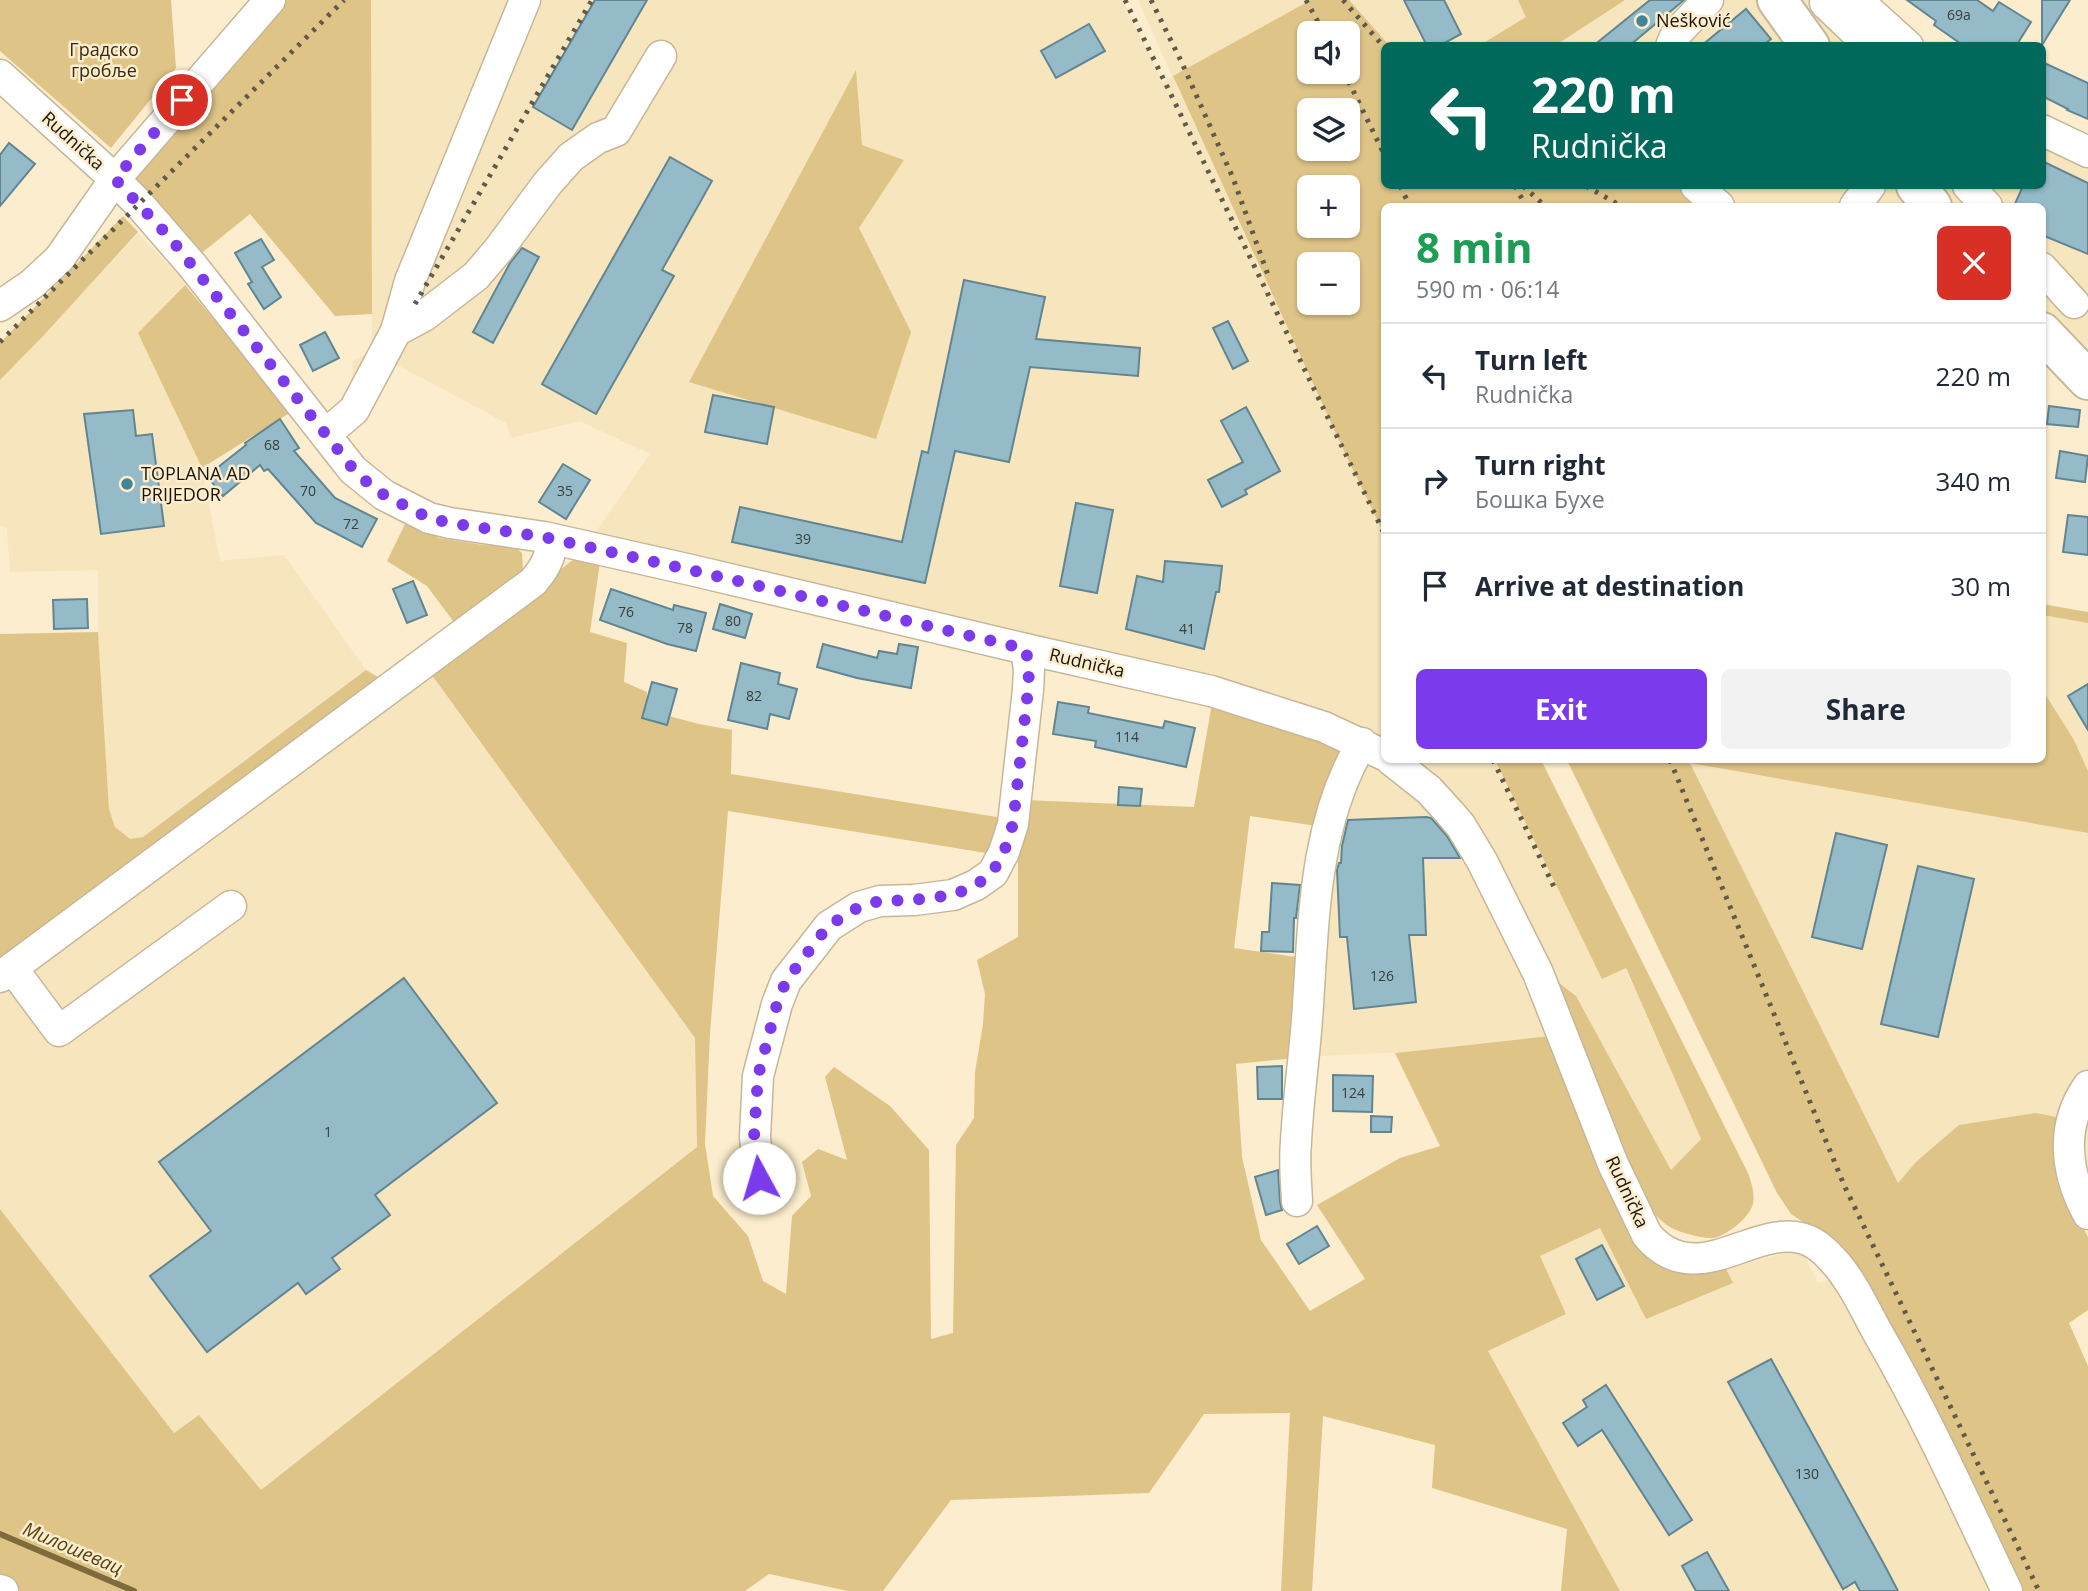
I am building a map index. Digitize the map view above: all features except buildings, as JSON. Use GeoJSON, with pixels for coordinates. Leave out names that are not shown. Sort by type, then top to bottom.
{"type":"FeatureCollection","features":[{"type":"Feature","properties":{"kind":"main road"},"geometry":{"type":"LineString","coordinates":[[1777,0],[1805,42]]}},
{"type":"Feature","properties":{"kind":"main road"},"geometry":{"type":"LineString","coordinates":[[1918,189],[1930,203]]}},
{"type":"Feature","properties":{"kind":"main road"},"geometry":{"type":"LineString","coordinates":[[2046,336],[2088,380]]}},
{"type":"Feature","properties":{"kind":"street"},"geometry":{"type":"LineString","coordinates":[[0,306],[33,284],[59,259],[115,179],[270,0]]}},
{"type":"Feature","properties":{"kind":"street"},"geometry":{"type":"LineString","coordinates":[[326,434],[354,410],[396,331],[410,281],[525,0]]}},
{"type":"Feature","properties":{"kind":"street"},"geometry":{"type":"LineString","coordinates":[[1673,42],[1676,34],[1708,0]]}},
{"type":"Feature","properties":{"kind":"street"},"geometry":{"type":"LineString","coordinates":[[1857,0],[1904,42]]}},
{"type":"Feature","properties":{"kind":"street"},"geometry":{"type":"LineString","coordinates":[[1825,3],[1866,42]]}},
{"type":"Feature","properties":{"kind":"street"},"geometry":{"type":"LineString","coordinates":[[396,331],[424,316],[476,276],[571,157],[598,138],[616,131],[661,56]]}},
{"type":"Feature","properties":{"kind":"street","name":"Rudnička"},"geometry":{"type":"LineString","coordinates":[[0,75],[115,179],[171,239],[354,470],[384,495],[417,513],[450,523],[553,540],[808,596],[1211,691],[1324,727],[1373,749]]}},
{"type":"Feature","properties":{"kind":"street"},"geometry":{"type":"LineString","coordinates":[[2046,132],[2088,152]]}},
{"type":"Feature","properties":{"kind":"street"},"geometry":{"type":"LineString","coordinates":[[1699,189],[1716,203]]}},
{"type":"Feature","properties":{"kind":"street"},"geometry":{"type":"LineString","coordinates":[[1971,189],[1984,203]]}},
{"type":"Feature","properties":{"kind":"street"},"geometry":{"type":"LineString","coordinates":[[2046,272],[2074,303]]}},
{"type":"Feature","properties":{"kind":"street"},"geometry":{"type":"LineString","coordinates":[[231,906],[59,1031],[6,973],[533,582],[545,569],[551,556],[553,540]]}},
{"type":"Feature","properties":{"kind":"street"},"geometry":{"type":"LineString","coordinates":[[759,1178],[754,1137],[758,1076],[777,1004],[786,981],[828,926],[859,907],[880,901],[953,895],[976,885],[992,873],[1004,852],[1013,824],[1028,690],[1026,649]]}},
{"type":"Feature","properties":{"kind":"street","name":"Rudnička"},"geometry":{"type":"LineString","coordinates":[[1297,1201],[1296,1145],[1317,884],[1324,840],[1347,767],[1373,749]]}},
{"type":"Feature","properties":{"kind":"street","name":"Rudnička"},"geometry":{"type":"LineString","coordinates":[[1395,763],[1429,790],[1450,813],[1482,861],[1538,973],[1613,1164],[1647,1236],[1670,1254],[1696,1259],[1770,1239],[1801,1238],[1811,1242],[1833,1260],[1903,1375],[2007,1591]]}},
{"type":"Feature","properties":{"kind":"street"},"geometry":{"type":"LineString","coordinates":[[2088,1086],[2071,1117],[2067,1145],[2072,1173],[2088,1214]]}},
{"type":"Feature","properties":{"kind":"shaded area"},"geometry":{"type":"Polygon","coordinates":[[[371,0],[1123,0],[1163,83],[1172,76],[1138,0],[1311,0],[1173,77],[1381,528],[1381,743],[1284,697],[1200,678],[1090,647],[593,536],[650,454],[580,421],[511,438],[506,423],[390,361],[352,387],[353,361],[372,351],[371,0]],[[856,72],[859,228],[904,160],[862,145],[856,72]]]}},
{"type":"Feature","properties":{"kind":"shaded area"},"geometry":{"type":"Polygon","coordinates":[[[1349,0],[1837,0],[1887,42],[1539,42],[1526,17],[1485,42],[1386,42],[1349,0]]]}},
{"type":"Feature","properties":{"kind":"shaded area"},"geometry":{"type":"Polygon","coordinates":[[[2046,147],[2088,165],[2088,359],[2046,346],[2046,203],[1731,203],[1712,189],[2046,189],[2046,147]]]}},
{"type":"Feature","properties":{"kind":"shaded area"},"geometry":{"type":"Polygon","coordinates":[[[138,234],[186,282],[139,333],[202,468],[220,561],[284,555],[366,670],[143,837],[130,839],[115,827],[109,809],[98,632],[98,570],[10,572],[7,528],[0,526],[0,380],[138,234]]]}},
{"type":"Feature","properties":{"kind":"shaded area"},"geometry":{"type":"Polygon","coordinates":[[[2046,616],[2088,623],[2088,771],[2074,740],[2046,695],[2046,616]]]}},
{"type":"Feature","properties":{"kind":"shaded area"},"geometry":{"type":"Polygon","coordinates":[[[429,671],[695,1038],[697,1147],[260,1491],[199,1416],[174,1433],[0,1209],[0,989],[429,671]]]}},
{"type":"Feature","properties":{"kind":"shaded area"},"geometry":{"type":"Polygon","coordinates":[[[1362,756],[1412,791],[1452,833],[1550,1036],[1403,1052],[1320,1056],[1330,828],[1362,756]]]}},
{"type":"Feature","properties":{"kind":"shaded area"},"geometry":{"type":"Polygon","coordinates":[[[1410,763],[1496,763],[1602,978],[1625,968],[1701,1139],[1671,1170],[1576,996],[1545,972],[1410,763]]]}},
{"type":"Feature","properties":{"kind":"shaded area"},"geometry":{"type":"Polygon","coordinates":[[[1689,763],[2088,833],[2088,1189],[1917,1161],[1898,1184],[1689,763]]]}},
{"type":"Feature","properties":{"kind":"shaded area"},"geometry":{"type":"Polygon","coordinates":[[[1600,1228],[1733,1284],[1726,1269],[1801,1249],[1818,1283],[1834,1278],[1932,1463],[1994,1591],[1620,1591],[1488,1351],[1566,1314],[1540,1256],[1600,1228]]]}},
{"type":"Feature","properties":{"kind":"green space","name":"Градско гробље"},"geometry":{"type":"Polygon","coordinates":[[[0,0],[171,0],[176,68],[111,148],[0,51],[0,0]]]}},
{"type":"Feature","properties":{"kind":"green space"},"geometry":{"type":"Polygon","coordinates":[[[274,0],[371,0],[372,314],[335,316],[250,214],[198,256],[131,186],[148,146],[274,0]]]}},
{"type":"Feature","properties":{"kind":"green space"},"geometry":{"type":"Polygon","coordinates":[[[1311,0],[1349,0],[1386,42],[1381,42],[1381,189],[1712,189],[1731,203],[1381,203],[1381,528],[1173,76],[1311,0]]]}},
{"type":"Feature","properties":{"kind":"green space"},"geometry":{"type":"Polygon","coordinates":[[[1518,0],[1625,0],[1561,42],[1485,42],[1526,17],[1518,0]]]}},
{"type":"Feature","properties":{"kind":"green space"},"geometry":{"type":"Polygon","coordinates":[[[856,70],[862,145],[904,160],[859,228],[911,332],[876,439],[689,382],[856,70]]]}},
{"type":"Feature","properties":{"kind":"green space"},"geometry":{"type":"Polygon","coordinates":[[[123,216],[138,232],[0,380],[0,343],[123,216]]]}},
{"type":"Feature","properties":{"kind":"green space"},"geometry":{"type":"Polygon","coordinates":[[[185,285],[291,412],[202,468],[138,333],[185,285]]]}},
{"type":"Feature","properties":{"kind":"green space"},"geometry":{"type":"Polygon","coordinates":[[[406,522],[439,538],[484,545],[514,546],[522,553],[523,570],[456,625],[427,586],[387,561],[406,522]]]}},
{"type":"Feature","properties":{"kind":"green space"},"geometry":{"type":"Polygon","coordinates":[[[578,556],[600,562],[590,632],[627,643],[624,682],[647,692],[646,710],[732,730],[731,774],[1003,818],[992,854],[728,811],[710,1033],[705,1144],[713,1196],[748,1236],[763,1281],[786,1294],[792,1216],[811,1196],[802,1162],[818,1149],[847,1160],[825,1077],[834,1067],[890,1106],[929,1150],[931,1339],[953,1333],[956,1145],[974,1118],[975,1072],[985,994],[977,960],[1018,937],[1018,821],[1024,800],[1194,807],[1212,703],[1362,756],[1330,828],[1250,816],[1234,948],[1303,958],[1295,1058],[1236,1064],[1242,1157],[1261,1240],[1310,1311],[1365,1279],[1317,1205],[1400,1158],[1440,1146],[1395,1053],[1550,1036],[1616,1194],[1697,1273],[1726,1269],[1733,1283],[1646,1319],[1600,1228],[1540,1256],[1566,1314],[1488,1351],[1620,1591],[1561,1591],[1567,1529],[1432,1488],[1435,1445],[1323,1416],[1312,1591],[1281,1591],[1290,1413],[1204,1414],[1149,1493],[951,1500],[883,1591],[848,1591],[769,1574],[745,1591],[0,1591],[0,1209],[174,1433],[199,1415],[261,1490],[697,1147],[695,1038],[429,671],[578,556]]]}},
{"type":"Feature","properties":{"kind":"green space"},"geometry":{"type":"Polygon","coordinates":[[[2046,605],[2088,612],[2088,623],[2046,616],[2046,605]]]}},
{"type":"Feature","properties":{"kind":"green space"},"geometry":{"type":"Polygon","coordinates":[[[98,632],[109,809],[115,827],[130,839],[143,837],[366,670],[383,680],[0,963],[0,634],[98,632]]]}},
{"type":"Feature","properties":{"kind":"green space"},"geometry":{"type":"Polygon","coordinates":[[[2046,695],[2074,740],[2088,771],[2088,833],[1690,763],[2046,763],[2046,695]]]}},
{"type":"Feature","properties":{"kind":"green space"},"geometry":{"type":"Polygon","coordinates":[[[1496,763],[1543,763],[1747,1171],[1753,1191],[1751,1208],[1743,1220],[1724,1234],[1713,1238],[1684,1233],[1663,1222],[1652,1210],[1632,1174],[1545,972],[1576,996],[1671,1170],[1701,1139],[1626,968],[1602,979],[1496,763]]]}},
{"type":"Feature","properties":{"kind":"green space"},"geometry":{"type":"Polygon","coordinates":[[[1568,763],[1690,763],[1898,1183],[1917,1161],[1959,1125],[2036,1113],[2061,1118],[2077,1216],[2088,1237],[2088,1310],[2069,1323],[2088,1366],[2088,1591],[2017,1591],[1850,1256],[1834,1238],[1817,1231],[1791,1214],[1777,1193],[1568,763]]]}},
{"type":"Feature","properties":{"kind":"waterway","name":"Милошевац"},"geometry":{"type":"LineString","coordinates":[[0,1534],[134,1591]]}},
{"type":"Feature","properties":{"kind":"railway"},"geometry":{"type":"LineString","coordinates":[[0,342],[344,0]]}},
{"type":"Feature","properties":{"kind":"railway"},"geometry":{"type":"LineString","coordinates":[[415,304],[592,0]]}},
{"type":"Feature","properties":{"kind":"railway"},"geometry":{"type":"LineString","coordinates":[[1125,0],[1381,527]]}},
{"type":"Feature","properties":{"kind":"railway"},"geometry":{"type":"LineString","coordinates":[[1151,0],[1233,178],[1268,275]]}},
{"type":"Feature","properties":{"kind":"railway"},"geometry":{"type":"LineString","coordinates":[[1306,0],[1317,21]]}},
{"type":"Feature","properties":{"kind":"railway"},"geometry":{"type":"LineString","coordinates":[[1343,0],[1381,44]]}},
{"type":"Feature","properties":{"kind":"railway"},"geometry":{"type":"LineString","coordinates":[[1350,84],[1381,148]]}},
{"type":"Feature","properties":{"kind":"railway"},"geometry":{"type":"LineString","coordinates":[[1402,189],[1408,203]]}},
{"type":"Feature","properties":{"kind":"railway"},"geometry":{"type":"LineString","coordinates":[[1517,189],[1524,203]]}},
{"type":"Feature","properties":{"kind":"railway"},"geometry":{"type":"LineString","coordinates":[[1526,189],[1542,203]]}},
{"type":"Feature","properties":{"kind":"railway"},"geometry":{"type":"LineString","coordinates":[[1591,189],[1616,203]]}},
{"type":"Feature","properties":{"kind":"railway"},"geometry":{"type":"LineString","coordinates":[[1494,763],[1555,889]]}},
{"type":"Feature","properties":{"kind":"railway"},"geometry":{"type":"LineString","coordinates":[[1671,763],[1844,1185],[2039,1591]]}},
{"type":"Feature","properties":{"kind":"place","name":"Nešković"},"geometry":{"type":"Point","coordinates":[1642,21]}},
{"type":"Feature","properties":{"kind":"place","name":"TOPLANA AD PRIJEDOR"},"geometry":{"type":"Point","coordinates":[127,484]}},
{"type":"Feature","properties":{"kind":"route"},"geometry":{"type":"LineString","coordinates":[[182,100],[115,179],[171,239],[354,470],[384,495],[429,518],[544,537],[808,596],[1026,649],[1028,690],[1013,824],[1004,852],[992,873],[976,885],[953,895],[880,901],[859,907],[828,926],[786,981],[777,1004],[758,1076],[754,1137],[759,1178]]}}]}
